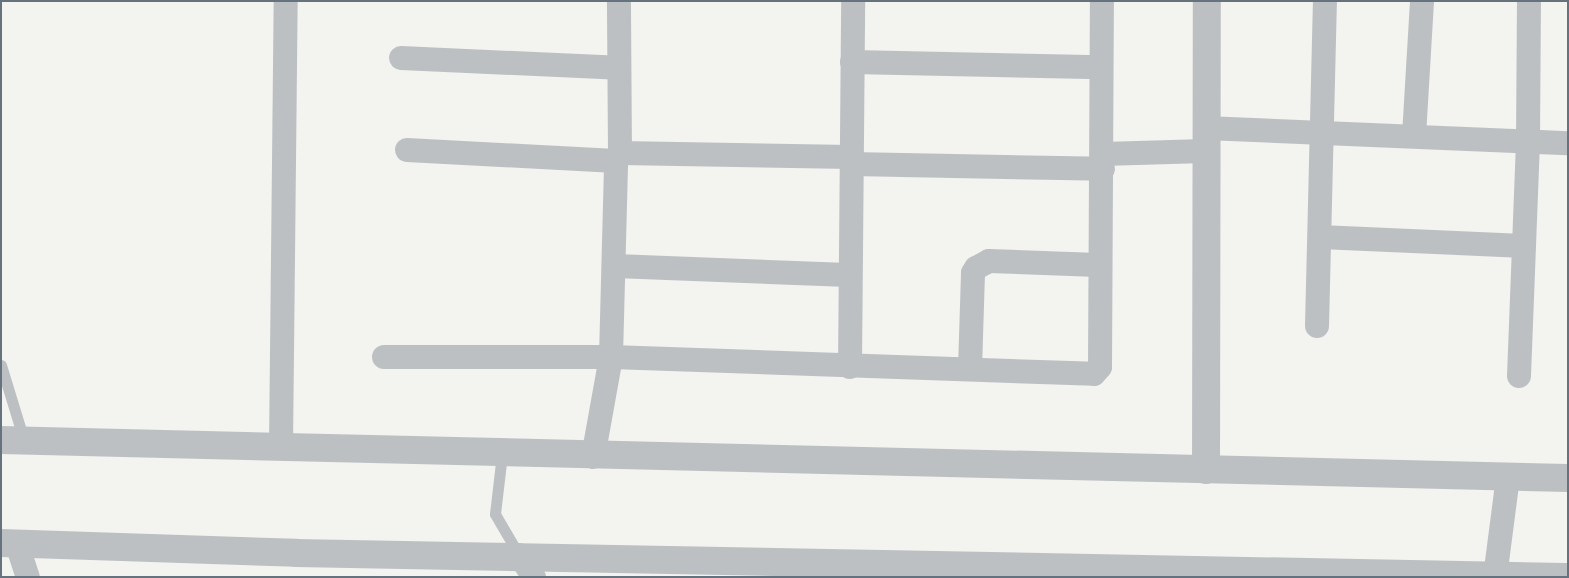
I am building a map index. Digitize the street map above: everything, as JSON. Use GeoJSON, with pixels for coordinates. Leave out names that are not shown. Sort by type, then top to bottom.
{"type":"FeatureCollection","features":[{"type":"Feature","properties":{"kind":"street"},"geometry":{"type":"LineString","coordinates":[[281,448],[286,1]]}},
{"type":"Feature","properties":{"kind":"street"},"geometry":{"type":"LineString","coordinates":[[592,457],[611,357],[618,157],[619,1]]}},
{"type":"Feature","properties":{"kind":"street"},"geometry":{"type":"LineString","coordinates":[[850,368],[848,275],[853,1]]}},
{"type":"Feature","properties":{"kind":"street"},"geometry":{"type":"LineString","coordinates":[[384,357],[611,357],[850,368],[970,369],[1094,374],[1100,367],[1098,265],[1103,162],[1102,1]]}},
{"type":"Feature","properties":{"kind":"street"},"geometry":{"type":"LineString","coordinates":[[1206,470],[1205,139],[1207,1]]}},
{"type":"Feature","properties":{"kind":"street"},"geometry":{"type":"LineString","coordinates":[[1317,326],[1325,1]]}},
{"type":"Feature","properties":{"kind":"street"},"geometry":{"type":"LineString","coordinates":[[1414,136],[1422,1]]}},
{"type":"Feature","properties":{"kind":"street"},"geometry":{"type":"LineString","coordinates":[[1519,376],[1528,141],[1529,1]]}},
{"type":"Feature","properties":{"kind":"street"},"geometry":{"type":"LineString","coordinates":[[401,58],[618,68]]}},
{"type":"Feature","properties":{"kind":"street"},"geometry":{"type":"LineString","coordinates":[[852,62],[1101,67]]}},
{"type":"Feature","properties":{"kind":"street"},"geometry":{"type":"LineString","coordinates":[[407,150],[618,157],[1103,162],[1205,139],[1322,132],[1568,143]]}},
{"type":"Feature","properties":{"kind":"street"},"geometry":{"type":"LineString","coordinates":[[1320,237],[1524,246]]}},
{"type":"Feature","properties":{"kind":"street"},"geometry":{"type":"LineString","coordinates":[[970,369],[972,273],[976,268],[989,261],[1098,265]]}},
{"type":"Feature","properties":{"kind":"street"},"geometry":{"type":"LineString","coordinates":[[615,266],[848,275]]}},
{"type":"Feature","properties":{"kind":"street"},"geometry":{"type":"LineString","coordinates":[[13,440],[592,457],[1568,478]]}},
{"type":"Feature","properties":{"kind":"street"},"geometry":{"type":"LineString","coordinates":[[1495,576],[1508,477]]}},
{"type":"Feature","properties":{"kind":"street"},"geometry":{"type":"LineString","coordinates":[[9,544],[526,566],[1566,577]]}},
{"type":"Feature","properties":{"kind":"street"},"geometry":{"type":"LineString","coordinates":[[9,544],[28,577]]}},
{"type":"Feature","properties":{"kind":"lane"},"geometry":{"type":"LineString","coordinates":[[1,365],[13,440]]}},
{"type":"Feature","properties":{"kind":"lane"},"geometry":{"type":"LineString","coordinates":[[502,454],[495,514],[526,566]]}}]}
